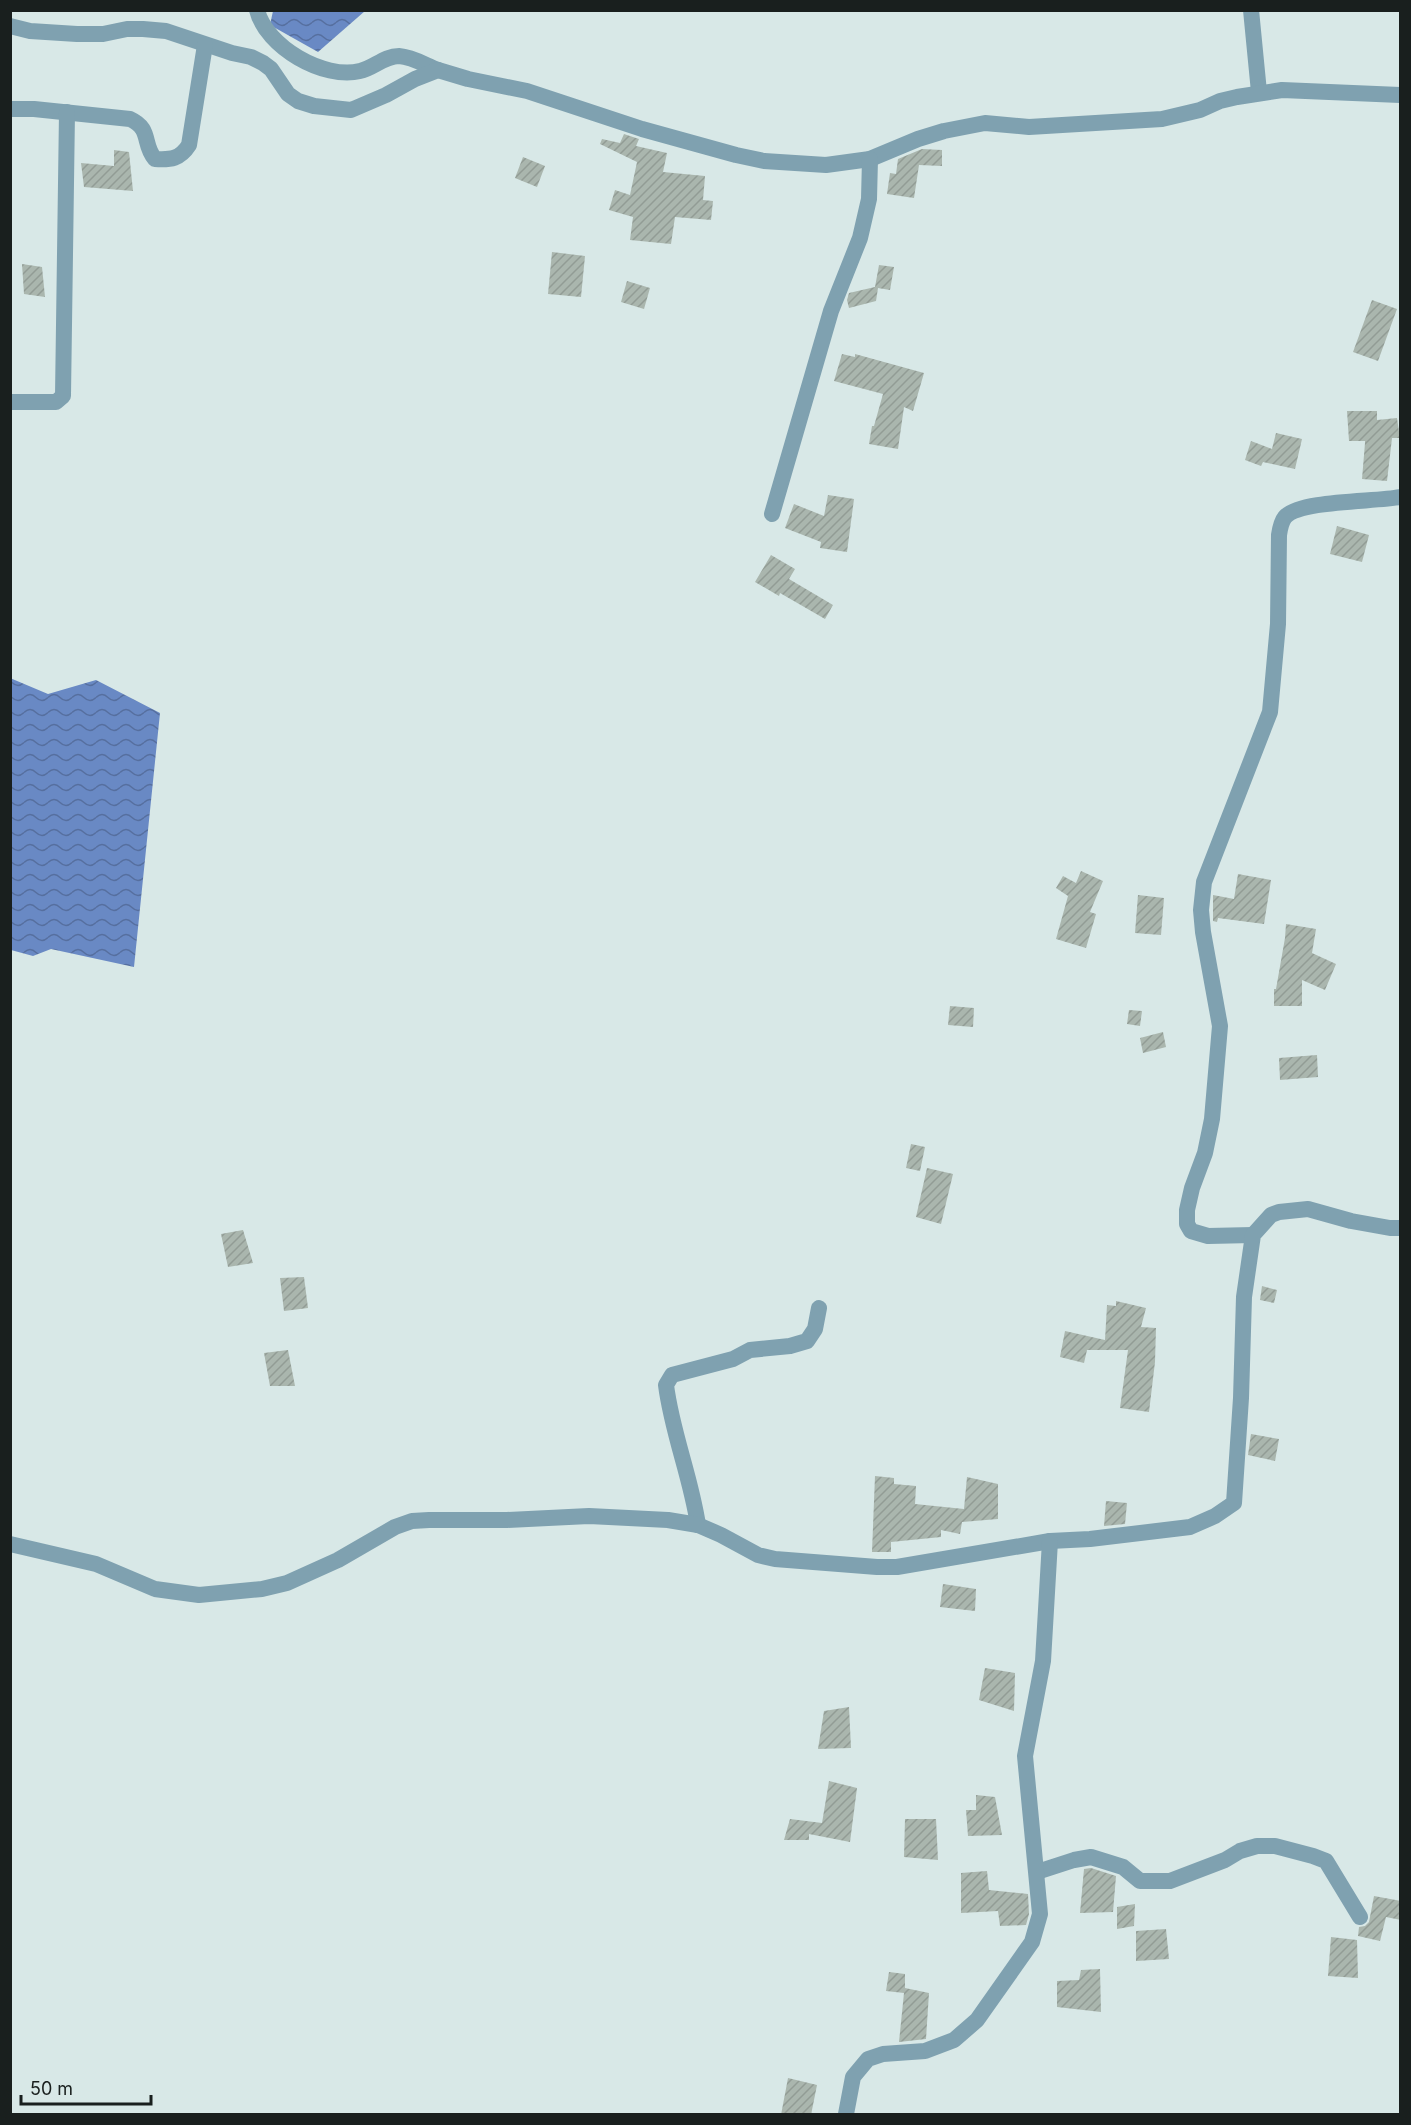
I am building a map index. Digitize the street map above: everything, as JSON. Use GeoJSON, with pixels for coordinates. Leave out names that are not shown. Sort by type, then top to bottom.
{"type":"FeatureCollection","features":[{"type":"Feature","properties":{"kind":"street"},"geometry":{"type":"LineString","coordinates":[[257,10],[265,30],[273,39],[310,64],[335,74],[360,72],[390,57],[413,59],[468,79],[527,92],[642,129],[764,161],[826,165],[870,159],[918,140],[985,123],[1029,127],[1162,118],[1200,110],[1220,101],[1258,92],[1309,90],[1401,95]]}},
{"type":"Feature","properties":{"kind":"street"},"geometry":{"type":"LineString","coordinates":[[1251,10],[1258,92]]}},
{"type":"Feature","properties":{"kind":"street"},"geometry":{"type":"LineString","coordinates":[[10,26],[30,31],[77,34],[103,34],[127,29],[166,31],[205,45],[251,57],[271,69],[288,94],[298,101],[332,109],[351,110],[438,70]]}},
{"type":"Feature","properties":{"kind":"street"},"geometry":{"type":"LineString","coordinates":[[10,109],[130,119],[138,122],[145,131],[155,159],[177,159],[189,145],[205,45]]}},
{"type":"Feature","properties":{"kind":"street"},"geometry":{"type":"LineString","coordinates":[[10,402],[56,402],[63,396],[67,112]]}},
{"type":"Feature","properties":{"kind":"street"},"geometry":{"type":"LineString","coordinates":[[772,514],[831,311],[860,238],[869,199],[870,159]]}},
{"type":"Feature","properties":{"kind":"street"},"geometry":{"type":"LineString","coordinates":[[1253,1235],[1208,1236],[1191,1232],[1187,1224],[1187,1210],[1192,1188],[1205,1153],[1212,1119],[1220,1026],[1203,932],[1204,882],[1270,712],[1278,624],[1279,534],[1282,521],[1287,514],[1295,510],[1319,504],[1365,502],[1401,496]]}},
{"type":"Feature","properties":{"kind":"street"},"geometry":{"type":"LineString","coordinates":[[10,1544],[96,1564],[155,1589],[199,1595],[262,1589],[287,1583],[338,1560],[395,1527],[412,1521],[589,1516],[668,1520],[698,1525],[721,1534],[758,1555],[775,1559],[877,1567],[897,1567],[1050,1541],[1090,1539],[1190,1527],[1215,1516],[1234,1503],[1244,1297],[1253,1235],[1270,1215],[1308,1209],[1351,1221],[1401,1228]]}},
{"type":"Feature","properties":{"kind":"street"},"geometry":{"type":"LineString","coordinates":[[698,1525],[694,1500],[671,1417],[667,1381],[676,1374],[725,1362],[750,1350],[783,1347],[803,1342],[811,1336],[815,1329],[819,1308]]}},
{"type":"Feature","properties":{"kind":"street"},"geometry":{"type":"LineString","coordinates":[[846,2115],[853,2078],[867,2059],[883,2054],[925,2051],[954,2040],[978,2020],[1032,1942],[1040,1914],[1025,1756],[1043,1661],[1050,1541]]}},
{"type":"Feature","properties":{"kind":"street"},"geometry":{"type":"LineString","coordinates":[[1037,1872],[1091,1857],[1123,1867],[1140,1881],[1170,1881],[1225,1860],[1240,1851],[1257,1846],[1275,1846],[1326,1861],[1360,1917]]}},
{"type":"Feature","properties":{"kind":"water"},"geometry":{"type":"Polygon","coordinates":[[[273,11],[365,11],[318,52],[270,25],[273,11]]]}},
{"type":"Feature","properties":{"kind":"water"},"geometry":{"type":"Polygon","coordinates":[[[10,678],[48,694],[96,680],[160,713],[134,967],[51,949],[33,956],[11,950],[10,678]]]}},
{"type":"Feature","properties":{"kind":"building"},"geometry":{"type":"Polygon","coordinates":[[[624,134],[639,139],[636,146],[667,153],[663,172],[705,176],[703,200],[713,201],[711,220],[675,217],[671,244],[630,240],[633,217],[609,210],[615,190],[630,195],[637,162],[600,144],[602,139],[620,143],[624,134]]]}},
{"type":"Feature","properties":{"kind":"building"},"geometry":{"type":"Polygon","coordinates":[[[922,149],[942,150],[942,166],[919,165],[914,198],[887,194],[890,173],[896,174],[898,159],[922,149]]]}},
{"type":"Feature","properties":{"kind":"building"},"geometry":{"type":"Polygon","coordinates":[[[114,150],[129,152],[133,191],[84,187],[81,163],[114,166],[114,150]]]}},
{"type":"Feature","properties":{"kind":"building"},"geometry":{"type":"Polygon","coordinates":[[[523,157],[545,166],[537,187],[515,178],[523,157]]]}},
{"type":"Feature","properties":{"kind":"building"},"geometry":{"type":"Polygon","coordinates":[[[552,252],[585,256],[581,297],[548,294],[552,252]]]}},
{"type":"Feature","properties":{"kind":"building"},"geometry":{"type":"Polygon","coordinates":[[[22,264],[42,267],[45,297],[24,294],[22,264]]]}},
{"type":"Feature","properties":{"kind":"building"},"geometry":{"type":"Polygon","coordinates":[[[879,265],[894,267],[890,290],[878,288],[876,301],[849,308],[847,300],[849,293],[875,287],[879,265]]]}},
{"type":"Feature","properties":{"kind":"building"},"geometry":{"type":"Polygon","coordinates":[[[627,281],[650,288],[644,309],[621,302],[627,281]]]}},
{"type":"Feature","properties":{"kind":"building"},"geometry":{"type":"Polygon","coordinates":[[[1372,300],[1397,309],[1378,361],[1353,352],[1372,300]]]}},
{"type":"Feature","properties":{"kind":"building"},"geometry":{"type":"Polygon","coordinates":[[[842,354],[855,357],[855,354],[924,373],[913,411],[904,407],[898,449],[869,444],[872,426],[874,426],[883,394],[834,381],[842,354]]]}},
{"type":"Feature","properties":{"kind":"building"},"geometry":{"type":"Polygon","coordinates":[[[1347,411],[1377,411],[1377,420],[1397,418],[1400,438],[1392,438],[1387,481],[1362,479],[1365,441],[1349,441],[1347,411]]]}},
{"type":"Feature","properties":{"kind":"building"},"geometry":{"type":"Polygon","coordinates":[[[1276,433],[1302,439],[1295,469],[1263,462],[1261,466],[1245,460],[1251,441],[1272,449],[1276,433]]]}},
{"type":"Feature","properties":{"kind":"building"},"geometry":{"type":"Polygon","coordinates":[[[828,495],[854,499],[847,552],[820,548],[821,542],[785,528],[794,504],[824,516],[828,495]]]}},
{"type":"Feature","properties":{"kind":"building"},"geometry":{"type":"Polygon","coordinates":[[[1337,526],[1369,535],[1362,562],[1330,554],[1337,526]]]}},
{"type":"Feature","properties":{"kind":"building"},"geometry":{"type":"Polygon","coordinates":[[[771,555],[795,569],[789,579],[833,605],[825,619],[780,593],[779,596],[755,582],[771,555]]]}},
{"type":"Feature","properties":{"kind":"building"},"geometry":{"type":"Polygon","coordinates":[[[1081,871],[1103,881],[1090,912],[1096,914],[1086,948],[1056,939],[1068,896],[1056,888],[1063,876],[1076,883],[1081,871]]]}},
{"type":"Feature","properties":{"kind":"building"},"geometry":{"type":"Polygon","coordinates":[[[1238,874],[1271,880],[1264,924],[1218,918],[1217,922],[1213,921],[1213,895],[1234,899],[1238,874]]]}},
{"type":"Feature","properties":{"kind":"building"},"geometry":{"type":"Polygon","coordinates":[[[1138,895],[1164,898],[1161,935],[1135,933],[1138,895]]]}},
{"type":"Feature","properties":{"kind":"building"},"geometry":{"type":"Polygon","coordinates":[[[1286,924],[1316,929],[1312,953],[1336,964],[1325,990],[1302,980],[1302,1006],[1274,1006],[1274,989],[1276,989],[1286,924]]]}},
{"type":"Feature","properties":{"kind":"building"},"geometry":{"type":"Polygon","coordinates":[[[950,1006],[974,1008],[973,1027],[948,1025],[950,1006]]]}},
{"type":"Feature","properties":{"kind":"building"},"geometry":{"type":"Polygon","coordinates":[[[1129,1010],[1142,1011],[1140,1026],[1127,1024],[1129,1010]]]}},
{"type":"Feature","properties":{"kind":"building"},"geometry":{"type":"Polygon","coordinates":[[[1163,1032],[1166,1047],[1143,1053],[1140,1038],[1163,1032]]]}},
{"type":"Feature","properties":{"kind":"building"},"geometry":{"type":"Polygon","coordinates":[[[1317,1055],[1318,1077],[1280,1080],[1279,1058],[1317,1055]]]}},
{"type":"Feature","properties":{"kind":"building"},"geometry":{"type":"Polygon","coordinates":[[[911,1144],[925,1147],[920,1171],[906,1168],[911,1144]]]}},
{"type":"Feature","properties":{"kind":"building"},"geometry":{"type":"Polygon","coordinates":[[[927,1168],[953,1174],[941,1224],[916,1217],[927,1168]]]}},
{"type":"Feature","properties":{"kind":"building"},"geometry":{"type":"Polygon","coordinates":[[[243,1230],[253,1263],[228,1267],[221,1234],[243,1230]]]}},
{"type":"Feature","properties":{"kind":"building"},"geometry":{"type":"Polygon","coordinates":[[[304,1277],[308,1308],[284,1311],[280,1278],[304,1277]]]}},
{"type":"Feature","properties":{"kind":"building"},"geometry":{"type":"Polygon","coordinates":[[[1262,1286],[1277,1290],[1274,1303],[1260,1300],[1262,1286]]]}},
{"type":"Feature","properties":{"kind":"building"},"geometry":{"type":"Polygon","coordinates":[[[1116,1301],[1146,1308],[1141,1327],[1156,1328],[1155,1362],[1149,1412],[1120,1408],[1128,1350],[1087,1350],[1084,1363],[1060,1357],[1065,1331],[1105,1340],[1107,1305],[1116,1306],[1116,1301]]]}},
{"type":"Feature","properties":{"kind":"building"},"geometry":{"type":"Polygon","coordinates":[[[288,1350],[295,1386],[270,1386],[264,1353],[288,1350]]]}},
{"type":"Feature","properties":{"kind":"building"},"geometry":{"type":"Polygon","coordinates":[[[1251,1434],[1279,1439],[1275,1461],[1248,1455],[1251,1434]]]}},
{"type":"Feature","properties":{"kind":"building"},"geometry":{"type":"Polygon","coordinates":[[[875,1476],[894,1478],[894,1484],[916,1486],[915,1504],[964,1509],[967,1477],[998,1484],[998,1519],[962,1522],[960,1534],[941,1530],[941,1537],[891,1542],[891,1552],[872,1552],[875,1476]]]}},
{"type":"Feature","properties":{"kind":"building"},"geometry":{"type":"Polygon","coordinates":[[[1106,1501],[1127,1503],[1125,1524],[1104,1526],[1106,1501]]]}},
{"type":"Feature","properties":{"kind":"building"},"geometry":{"type":"Polygon","coordinates":[[[943,1584],[976,1589],[975,1611],[940,1607],[943,1584]]]}},
{"type":"Feature","properties":{"kind":"building"},"geometry":{"type":"Polygon","coordinates":[[[985,1668],[1015,1673],[1014,1711],[979,1700],[985,1668]]]}},
{"type":"Feature","properties":{"kind":"building"},"geometry":{"type":"Polygon","coordinates":[[[849,1707],[851,1748],[818,1749],[824,1711],[849,1707]]]}},
{"type":"Feature","properties":{"kind":"building"},"geometry":{"type":"Polygon","coordinates":[[[829,1781],[857,1788],[850,1842],[809,1834],[809,1840],[784,1840],[790,1819],[822,1823],[829,1781]]]}},
{"type":"Feature","properties":{"kind":"building"},"geometry":{"type":"Polygon","coordinates":[[[976,1795],[995,1797],[1002,1835],[968,1836],[966,1810],[976,1810],[976,1795]]]}},
{"type":"Feature","properties":{"kind":"building"},"geometry":{"type":"Polygon","coordinates":[[[905,1819],[936,1819],[938,1860],[904,1857],[905,1819]]]}},
{"type":"Feature","properties":{"kind":"building"},"geometry":{"type":"Polygon","coordinates":[[[1091,1868],[1116,1876],[1113,1912],[1080,1913],[1084,1869],[1091,1868]]]}},
{"type":"Feature","properties":{"kind":"building"},"geometry":{"type":"Polygon","coordinates":[[[987,1871],[989,1890],[1028,1894],[1029,1914],[1026,1925],[1000,1926],[998,1911],[961,1913],[961,1873],[987,1871]]]}},
{"type":"Feature","properties":{"kind":"building"},"geometry":{"type":"Polygon","coordinates":[[[1374,1896],[1401,1901],[1401,1920],[1386,1917],[1380,1941],[1358,1936],[1359,1927],[1369,1922],[1374,1896]]]}},
{"type":"Feature","properties":{"kind":"building"},"geometry":{"type":"Polygon","coordinates":[[[1135,1904],[1134,1926],[1117,1929],[1117,1907],[1135,1904]]]}},
{"type":"Feature","properties":{"kind":"building"},"geometry":{"type":"Polygon","coordinates":[[[1166,1929],[1169,1959],[1136,1961],[1136,1931],[1166,1929]]]}},
{"type":"Feature","properties":{"kind":"building"},"geometry":{"type":"Polygon","coordinates":[[[1331,1937],[1357,1940],[1358,1978],[1328,1976],[1331,1937]]]}},
{"type":"Feature","properties":{"kind":"building"},"geometry":{"type":"Polygon","coordinates":[[[1100,1969],[1101,2012],[1057,2007],[1057,1981],[1079,1980],[1081,1970],[1100,1969]]]}},
{"type":"Feature","properties":{"kind":"building"},"geometry":{"type":"Polygon","coordinates":[[[889,1972],[905,1974],[905,1988],[929,1993],[926,2039],[899,2042],[904,1993],[886,1991],[889,1972]]]}},
{"type":"Feature","properties":{"kind":"building"},"geometry":{"type":"Polygon","coordinates":[[[788,2078],[817,2085],[811,2115],[781,2115],[788,2078]]]}}]}
